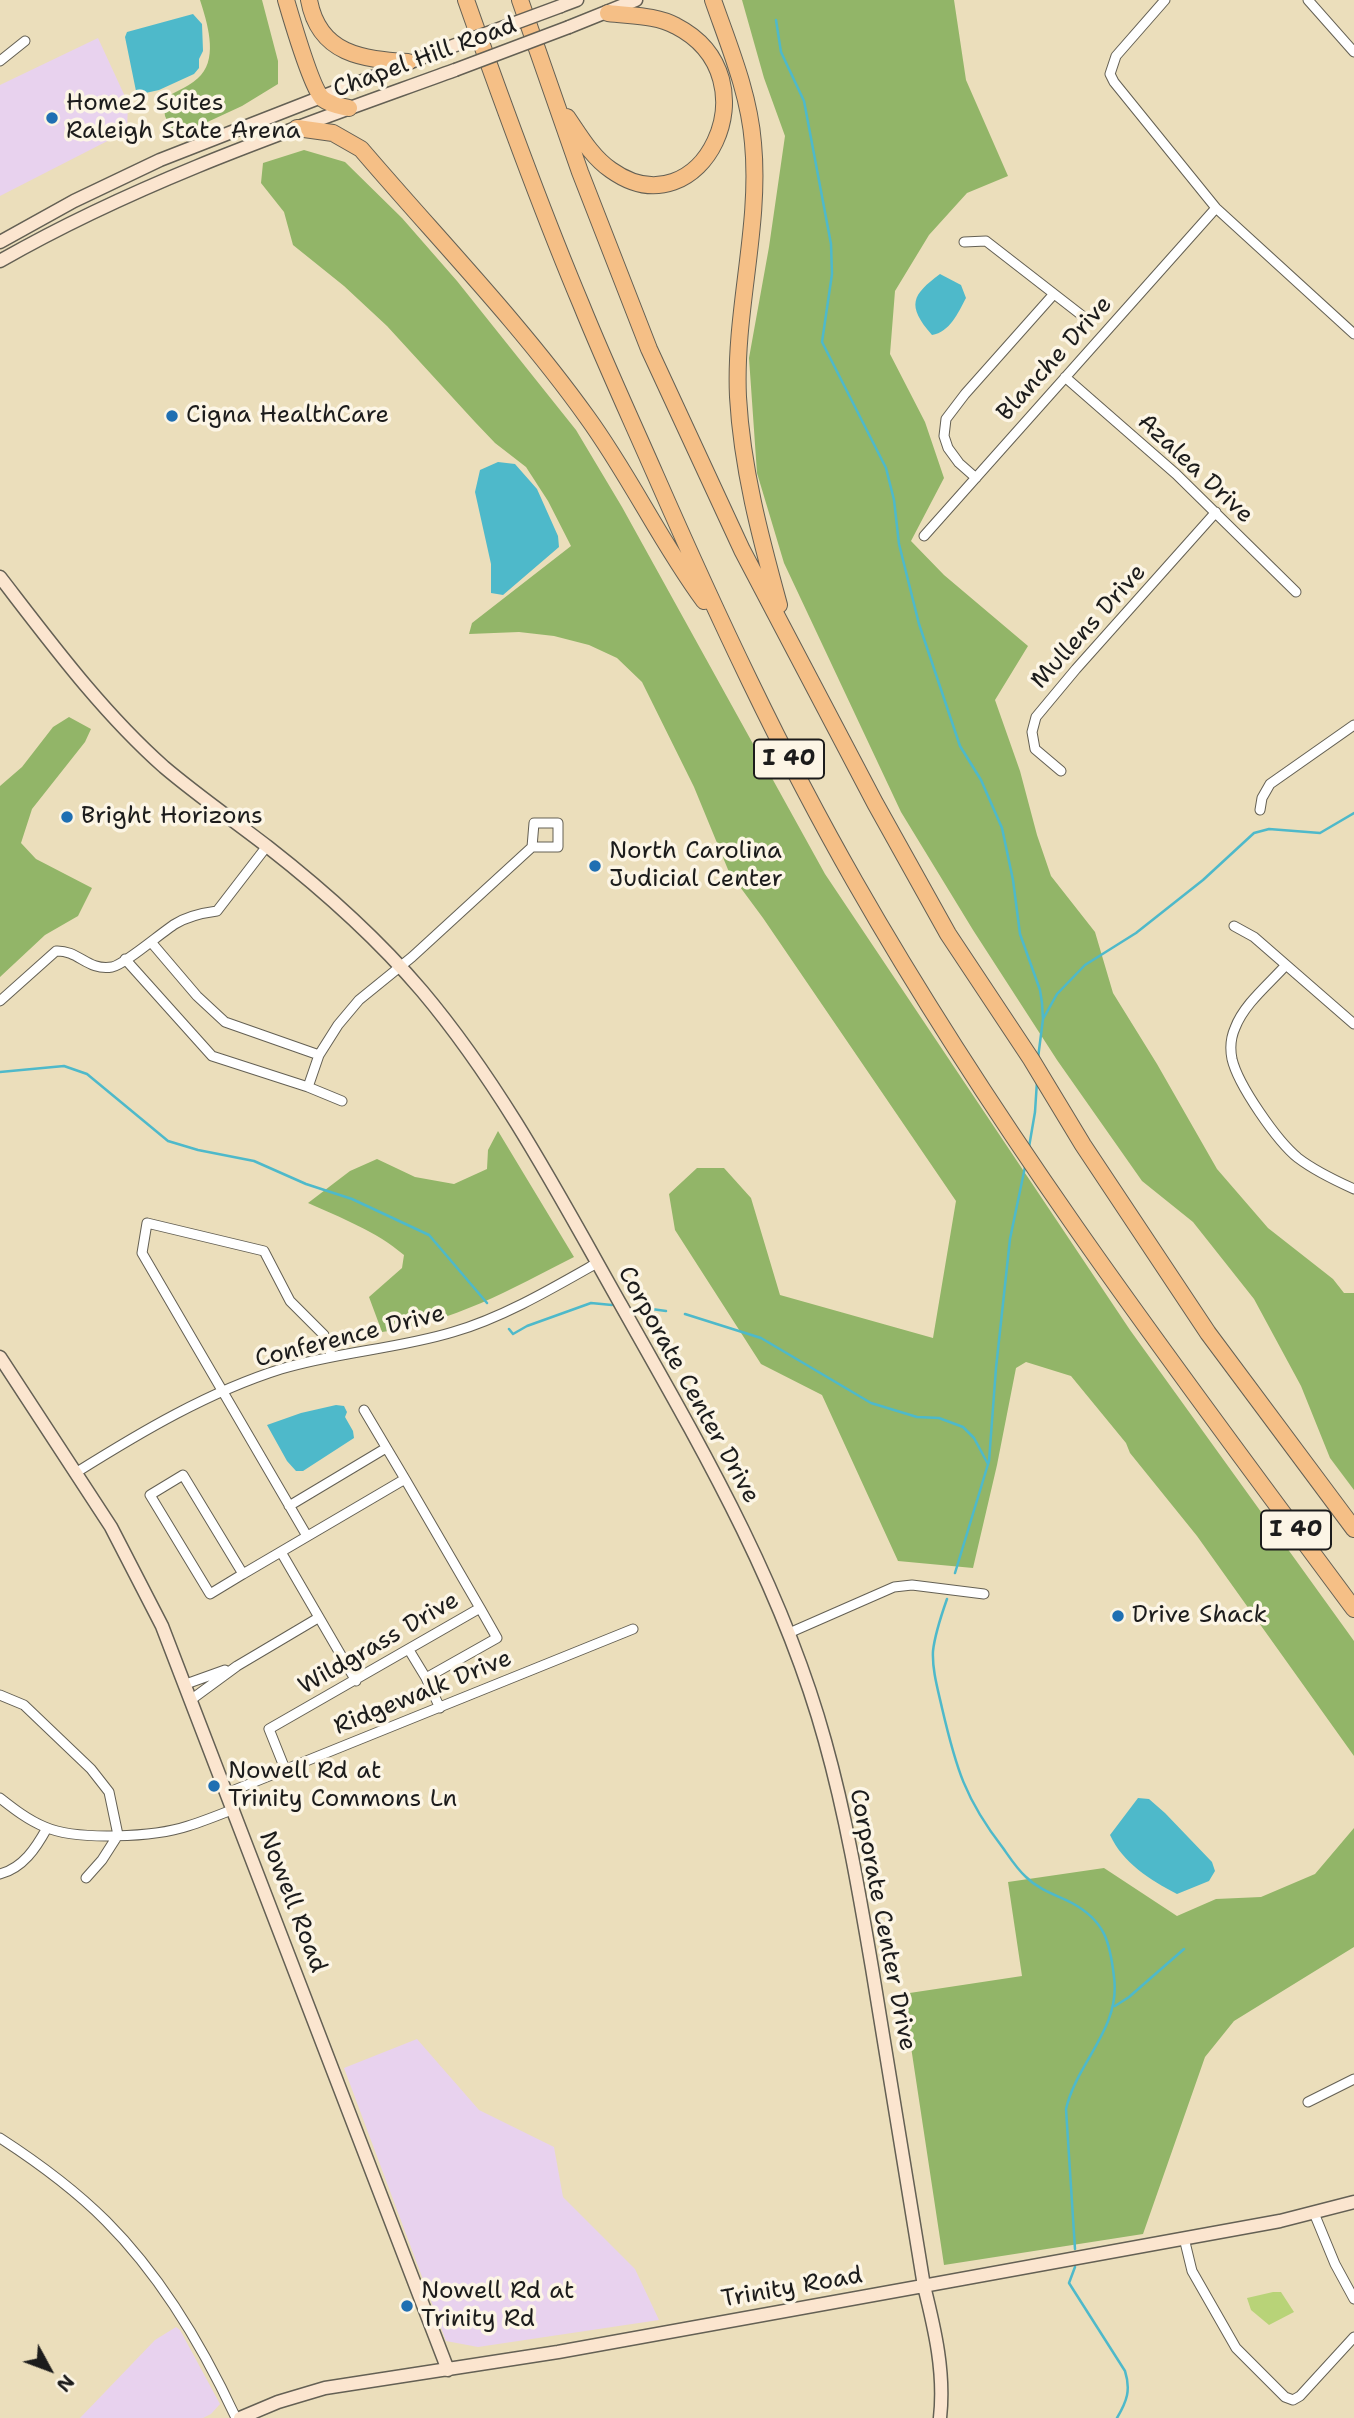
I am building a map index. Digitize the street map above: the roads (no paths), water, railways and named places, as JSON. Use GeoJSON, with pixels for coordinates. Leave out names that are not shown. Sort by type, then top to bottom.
{"type":"FeatureCollection","features":[{"type":"Feature","properties":{"kind":"highway"},"geometry":{"type":"LineString","coordinates":[[286,0],[320,97],[334,105],[349,108]]}},
{"type":"Feature","properties":{"kind":"highway"},"geometry":{"type":"LineString","coordinates":[[309,0],[317,24],[341,49],[362,58],[408,62]]}},
{"type":"Feature","properties":{"kind":"highway","name":"I 40"},"geometry":{"type":"LineString","coordinates":[[466,0],[507,116],[581,304],[721,624],[804,789],[856,884],[996,1112],[1193,1393],[1354,1609]]}},
{"type":"Feature","properties":{"kind":"highway","name":"I 40"},"geometry":{"type":"LineString","coordinates":[[520,0],[580,172],[649,349],[742,550],[875,803],[948,934],[1031,1059],[1090,1156],[1208,1333],[1354,1529]]}},
{"type":"Feature","properties":{"kind":"highway"},"geometry":{"type":"LineString","coordinates":[[713,0],[744,93],[754,143],[753,204],[738,349],[739,408],[746,476],[754,515],[787,634]]}},
{"type":"Feature","properties":{"kind":"highway"},"geometry":{"type":"LineString","coordinates":[[554,97],[596,158],[625,178],[651,184],[677,180],[700,165],[712,151],[722,124],[724,93],[715,65],[704,47],[689,34],[665,21],[608,13]]}},
{"type":"Feature","properties":{"kind":"highway"},"geometry":{"type":"LineString","coordinates":[[297,128],[333,133],[361,149],[506,314],[589,420],[633,486],[687,578],[721,624]]}},
{"type":"Feature","properties":{"kind":"street","name":"Chapel Hill Road"},"geometry":{"type":"LineString","coordinates":[[0,242],[74,201],[160,160],[390,72],[408,62],[577,0]]}},
{"type":"Feature","properties":{"kind":"street","name":"Chapel Hill Road"},"geometry":{"type":"LineString","coordinates":[[0,261],[37,239],[187,170],[608,13],[636,0]]}},
{"type":"Feature","properties":{"kind":"street"},"geometry":{"type":"LineString","coordinates":[[1165,0],[1116,56],[1110,74],[1118,90],[1216,208],[1354,334]]}},
{"type":"Feature","properties":{"kind":"street"},"geometry":{"type":"LineString","coordinates":[[1308,0],[1354,52]]}},
{"type":"Feature","properties":{"kind":"street"},"geometry":{"type":"LineString","coordinates":[[0,61],[24,41]]}},
{"type":"Feature","properties":{"kind":"street","name":"Blanche Drive"},"geometry":{"type":"LineString","coordinates":[[925,536],[1216,208]]}},
{"type":"Feature","properties":{"kind":"street"},"geometry":{"type":"LineString","coordinates":[[964,242],[986,241],[1089,321]]}},
{"type":"Feature","properties":{"kind":"street"},"geometry":{"type":"LineString","coordinates":[[976,478],[959,463],[948,448],[944,436],[946,419],[950,411],[1053,295]]}},
{"type":"Feature","properties":{"kind":"street","name":"Azalea Drive"},"geometry":{"type":"LineString","coordinates":[[1065,376],[1216,512],[1296,592]]}},
{"type":"Feature","properties":{"kind":"street","name":"Mullens Drive"},"geometry":{"type":"LineString","coordinates":[[1061,771],[1035,749],[1032,732],[1036,717],[1216,512]]}},
{"type":"Feature","properties":{"kind":"street","name":"Corporate Center Drive"},"geometry":{"type":"LineString","coordinates":[[0,577],[55,649],[120,724],[166,768],[328,897],[400,967],[458,1035],[495,1088],[725,1492],[789,1633],[825,1742],[852,1857],[924,2286],[941,2367],[940,2418]]}},
{"type":"Feature","properties":{"kind":"street"},"geometry":{"type":"LineString","coordinates":[[1260,810],[1262,798],[1270,784],[1354,725]]}},
{"type":"Feature","properties":{"kind":"street"},"geometry":{"type":"LineString","coordinates":[[0,1001],[56,951],[68,950],[89,964],[115,967],[176,923],[196,914],[216,911],[267,846]]}},
{"type":"Feature","properties":{"kind":"street"},"geometry":{"type":"LineString","coordinates":[[308,1087],[319,1055],[338,1025],[359,1000],[400,967],[532,847]]}},
{"type":"Feature","properties":{"kind":"street"},"geometry":{"type":"LineString","coordinates":[[1234,926],[1254,937],[1354,1024]]}},
{"type":"Feature","properties":{"kind":"street"},"geometry":{"type":"LineString","coordinates":[[151,942],[197,996],[225,1022],[319,1055]]}},
{"type":"Feature","properties":{"kind":"street"},"geometry":{"type":"LineString","coordinates":[[125,959],[212,1056],[308,1087],[342,1101]]}},
{"type":"Feature","properties":{"kind":"street"},"geometry":{"type":"LineString","coordinates":[[1286,965],[1244,1011],[1234,1029],[1231,1048],[1235,1069],[1268,1122],[1291,1152],[1317,1171],[1354,1189]]}},
{"type":"Feature","properties":{"kind":"street"},"geometry":{"type":"LineString","coordinates":[[307,1536],[142,1253],[147,1223],[264,1251],[290,1301],[324,1335],[332,1357]]}},
{"type":"Feature","properties":{"kind":"street","name":"Conference Drive"},"geometry":{"type":"LineString","coordinates":[[77,1472],[172,1417],[222,1392],[281,1369],[452,1332],[485,1320],[597,1263]]}},
{"type":"Feature","properties":{"kind":"street","name":"Nowell Road"},"geometry":{"type":"LineString","coordinates":[[0,1357],[77,1472],[132,1564],[162,1626],[447,2370]]}},
{"type":"Feature","properties":{"kind":"street","name":"Wildgrass Drive"},"geometry":{"type":"LineString","coordinates":[[285,1769],[269,1729],[480,1608],[364,1410]]}},
{"type":"Feature","properties":{"kind":"street"},"geometry":{"type":"LineString","coordinates":[[289,1506],[386,1448]]}},
{"type":"Feature","properties":{"kind":"street"},"geometry":{"type":"LineString","coordinates":[[243,1574],[183,1475],[150,1496],[210,1594],[405,1479]]}},
{"type":"Feature","properties":{"kind":"street"},"geometry":{"type":"LineString","coordinates":[[281,1552],[356,1681]]}},
{"type":"Feature","properties":{"kind":"street"},"geometry":{"type":"LineString","coordinates":[[789,1633],[894,1587],[912,1585],[984,1594]]}},
{"type":"Feature","properties":{"kind":"street"},"geometry":{"type":"LineString","coordinates":[[426,1678],[497,1638],[480,1608]]}},
{"type":"Feature","properties":{"kind":"street"},"geometry":{"type":"LineString","coordinates":[[192,1699],[237,1666],[318,1618]]}},
{"type":"Feature","properties":{"kind":"street","name":"Ridgewalk Drive"},"geometry":{"type":"LineString","coordinates":[[227,1793],[634,1629]]}},
{"type":"Feature","properties":{"kind":"street"},"geometry":{"type":"LineString","coordinates":[[409,1650],[440,1708]]}},
{"type":"Feature","properties":{"kind":"street"},"geometry":{"type":"LineString","coordinates":[[186,1684],[237,1666]]}},
{"type":"Feature","properties":{"kind":"street"},"geometry":{"type":"LineString","coordinates":[[0,1695],[24,1704],[92,1769],[109,1792],[118,1835],[86,1878]]}},
{"type":"Feature","properties":{"kind":"street"},"geometry":{"type":"LineString","coordinates":[[0,1798],[23,1816],[47,1828],[78,1834],[152,1833],[186,1827],[234,1809]]}},
{"type":"Feature","properties":{"kind":"street"},"geometry":{"type":"LineString","coordinates":[[0,1874],[10,1871],[26,1858],[47,1828]]}},
{"type":"Feature","properties":{"kind":"street"},"geometry":{"type":"LineString","coordinates":[[1308,2102],[1354,2079]]}},
{"type":"Feature","properties":{"kind":"street"},"geometry":{"type":"LineString","coordinates":[[0,2138],[47,2170],[89,2206],[146,2266],[201,2347],[238,2418]]}},
{"type":"Feature","properties":{"kind":"street","name":"Trinity Road"},"geometry":{"type":"LineString","coordinates":[[238,2418],[314,2390],[558,2352],[924,2286],[1314,2213],[1354,2202]]}},
{"type":"Feature","properties":{"kind":"street"},"geometry":{"type":"LineString","coordinates":[[1314,2213],[1335,2264],[1354,2299]]}},
{"type":"Feature","properties":{"kind":"street"},"geometry":{"type":"LineString","coordinates":[[1184,2238],[1192,2271],[1236,2348],[1285,2397],[1293,2400],[1300,2396],[1354,2337]]}},
{"type":"Feature","properties":{"kind":"water"},"geometry":{"type":"Polygon","coordinates":[[[193,14],[202,24],[203,51],[199,68],[194,74],[159,90],[141,94],[136,91],[125,37],[127,32],[193,14]]]}},
{"type":"Feature","properties":{"kind":"water"},"geometry":{"type":"Polygon","coordinates":[[[940,274],[961,285],[966,298],[949,326],[932,335],[918,316],[916,301],[923,288],[940,274]]]}},
{"type":"Feature","properties":{"kind":"water"},"geometry":{"type":"Polygon","coordinates":[[[498,462],[515,464],[537,489],[558,536],[559,547],[503,595],[491,593],[491,564],[475,492],[480,470],[498,462]]]}},
{"type":"Feature","properties":{"kind":"water"},"geometry":{"type":"Polygon","coordinates":[[[336,1405],[344,1406],[347,1412],[345,1417],[354,1438],[303,1471],[296,1471],[287,1461],[267,1425],[336,1405]]]}},
{"type":"Feature","properties":{"kind":"water"},"geometry":{"type":"Polygon","coordinates":[[[1138,1798],[1149,1799],[1212,1862],[1215,1871],[1209,1881],[1177,1894],[1147,1877],[1122,1854],[1110,1835],[1138,1798]]]}},
{"type":"Feature","properties":{"kind":"waterway"},"geometry":{"type":"LineString","coordinates":[[776,20],[781,52],[804,101],[831,244],[832,274],[822,342],[886,468],[894,500],[899,544],[919,624],[960,746],[981,780],[1002,828],[1013,880],[1020,934],[1040,990],[1043,1019],[1038,1058]]}},
{"type":"Feature","properties":{"kind":"waterway"},"geometry":{"type":"LineString","coordinates":[[1043,1019],[1057,994],[1085,965],[1136,933],[1203,880],[1254,833],[1269,829],[1320,833],[1354,813]]}},
{"type":"Feature","properties":{"kind":"waterway"},"geometry":{"type":"LineString","coordinates":[[0,1072],[64,1066],[87,1074],[168,1141],[254,1161],[306,1184],[352,1199],[429,1235],[487,1303]]}},
{"type":"Feature","properties":{"kind":"waterway"},"geometry":{"type":"LineString","coordinates":[[1029,1147],[1037,1081]]}},
{"type":"Feature","properties":{"kind":"waterway"},"geometry":{"type":"LineString","coordinates":[[955,1573],[989,1461],[1010,1239],[1025,1167]]}},
{"type":"Feature","properties":{"kind":"waterway"},"geometry":{"type":"LineString","coordinates":[[509,1329],[513,1334],[527,1326],[591,1303],[612,1305]]}},
{"type":"Feature","properties":{"kind":"waterway"},"geometry":{"type":"LineString","coordinates":[[637,1307],[666,1311]]}},
{"type":"Feature","properties":{"kind":"waterway"},"geometry":{"type":"LineString","coordinates":[[685,1314],[761,1338],[871,1403],[917,1417],[939,1418],[963,1427],[974,1438],[988,1464]]}},
{"type":"Feature","properties":{"kind":"waterway"},"geometry":{"type":"LineString","coordinates":[[947,1599],[935,1638],[933,1665],[952,1748],[971,1798],[979,1814],[1020,1870],[1031,1882],[1072,1903],[1092,1917],[1104,1934],[1110,1953],[1114,1977],[1111,2013],[1079,2076],[1066,2109],[1075,2249]]}},
{"type":"Feature","properties":{"kind":"waterway"},"geometry":{"type":"LineString","coordinates":[[1115,2006],[1184,1949]]}},
{"type":"Feature","properties":{"kind":"waterway"},"geometry":{"type":"LineString","coordinates":[[1075,2267],[1069,2283],[1125,2371],[1127,2395],[1117,2418]]}},
{"type":"Feature","properties":{"kind":"place","name":"Home2 Suites Raleigh State Arena"},"geometry":{"type":"Point","coordinates":[52,118]}},
{"type":"Feature","properties":{"kind":"place","name":"Cigna HealthCare"},"geometry":{"type":"Point","coordinates":[172,416]}},
{"type":"Feature","properties":{"kind":"place","name":"Bright Horizons"},"geometry":{"type":"Point","coordinates":[67,817]}},
{"type":"Feature","properties":{"kind":"place","name":"North Carolina Judicial Center"},"geometry":{"type":"Point","coordinates":[595,866]}},
{"type":"Feature","properties":{"kind":"place","name":"Drive Shack"},"geometry":{"type":"Point","coordinates":[1118,1616]}},
{"type":"Feature","properties":{"kind":"place","name":"Nowell Rd at Trinity Commons Ln"},"geometry":{"type":"Point","coordinates":[214,1786]}},
{"type":"Feature","properties":{"kind":"place","name":"Nowell Rd at Trinity Rd"},"geometry":{"type":"Point","coordinates":[407,2306]}}]}
